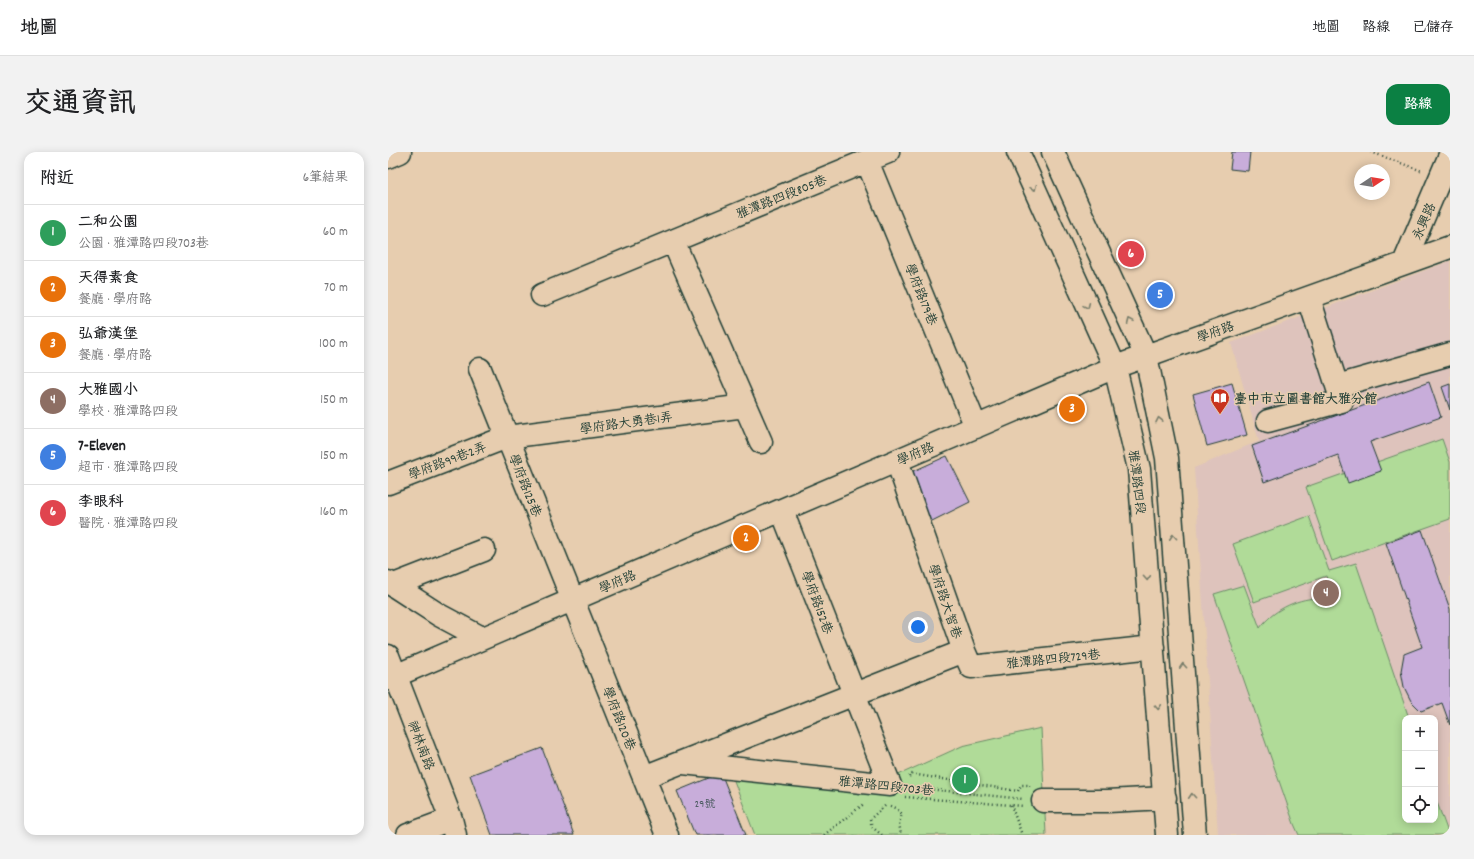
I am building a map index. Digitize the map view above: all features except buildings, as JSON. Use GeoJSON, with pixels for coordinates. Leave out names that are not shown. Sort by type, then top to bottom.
{"type":"FeatureCollection","features":[{"type":"Feature","properties":{"kind":"street"},"geometry":{"type":"LineString","coordinates":[[388,157],[400,152]]}},
{"type":"Feature","properties":{"kind":"street","name":"雅潭路四段805巷"},"geometry":{"type":"LineString","coordinates":[[542,295],[888,152]]}},
{"type":"Feature","properties":{"kind":"street","name":"雅潭路四段"},"geometry":{"type":"LineString","coordinates":[[1018,152],[1115,368],[1139,469],[1167,835]]}},
{"type":"Feature","properties":{"kind":"street"},"geometry":{"type":"LineString","coordinates":[[1053,152],[1146,356],[1167,458],[1195,835]]}},
{"type":"Feature","properties":{"kind":"street","name":"學府路179巷"},"geometry":{"type":"LineString","coordinates":[[867,161],[976,427]]}},
{"type":"Feature","properties":{"kind":"street","name":"永興路"},"geometry":{"type":"LineString","coordinates":[[1404,263],[1445,167]]}},
{"type":"Feature","properties":{"kind":"street"},"geometry":{"type":"LineString","coordinates":[[673,241],[761,442]]}},
{"type":"Feature","properties":{"kind":"street","name":"學府路"},"geometry":{"type":"LineString","coordinates":[[390,670],[482,638],[1115,368],[1450,247]]}},
{"type":"Feature","properties":{"kind":"street"},"geometry":{"type":"LineString","coordinates":[[1268,421],[1342,401],[1309,298]]}},
{"type":"Feature","properties":{"kind":"street"},"geometry":{"type":"LineString","coordinates":[[1338,386],[1450,354]]}},
{"type":"Feature","properties":{"kind":"street","name":"學府路125巷"},"geometry":{"type":"LineString","coordinates":[[480,370],[572,600]]}},
{"type":"Feature","properties":{"kind":"street","name":"學府路大勇巷1弄"},"geometry":{"type":"LineString","coordinates":[[507,437],[745,406]]}},
{"type":"Feature","properties":{"kind":"street","name":"學府路99巷2弄"},"geometry":{"type":"LineString","coordinates":[[388,483],[507,437]]}},
{"type":"Feature","properties":{"kind":"street","name":"學府路大智巷"},"geometry":{"type":"LineString","coordinates":[[644,777],[964,651],[897,461]]}},
{"type":"Feature","properties":{"kind":"street","name":"學府路152巷"},"geometry":{"type":"LineString","coordinates":[[782,510],[854,694]]}},
{"type":"Feature","properties":{"kind":"street"},"geometry":{"type":"LineString","coordinates":[[391,584],[484,550]]}},
{"type":"Feature","properties":{"kind":"street"},"geometry":{"type":"LineString","coordinates":[[391,584],[439,615],[482,638]]}},
{"type":"Feature","properties":{"kind":"street","name":"學府路120巷"},"geometry":{"type":"LineString","coordinates":[[572,600],[667,835]]}},
{"type":"Feature","properties":{"kind":"street","name":"雅潭路四段729巷"},"geometry":{"type":"LineString","coordinates":[[964,651],[971,667],[1153,647]]}},
{"type":"Feature","properties":{"kind":"street","name":"神林南路"},"geometry":{"type":"LineString","coordinates":[[390,670],[453,827]]}},
{"type":"Feature","properties":{"kind":"street"},"geometry":{"type":"LineString","coordinates":[[854,694],[897,786]]}},
{"type":"Feature","properties":{"kind":"street","name":"雅潭路四段703巷"},"geometry":{"type":"LineString","coordinates":[[680,763],[897,786]]}},
{"type":"Feature","properties":{"kind":"street"},"geometry":{"type":"LineString","coordinates":[[1037,800],[1108,801],[1165,798]]}},
{"type":"Feature","properties":{"kind":"street"},"geometry":{"type":"LineString","coordinates":[[408,835],[453,827]]}},
{"type":"Feature","properties":{"kind":"path"},"geometry":{"type":"LineString","coordinates":[[1371,152],[1445,167]]}},
{"type":"Feature","properties":{"kind":"path"},"geometry":{"type":"LineString","coordinates":[[1022,835],[1011,805],[902,796],[897,786],[911,774],[1018,790],[1021,785],[1029,785],[1037,800]]}},
{"type":"Feature","properties":{"kind":"path","name":"雅潭路四段703巷"},"geometry":{"type":"LineString","coordinates":[[897,786],[1037,800]]}},
{"type":"Feature","properties":{"kind":"path"},"geometry":{"type":"LineString","coordinates":[[824,835],[870,799]]}},
{"type":"Feature","properties":{"kind":"path"},"geometry":{"type":"LineString","coordinates":[[880,834],[872,826],[870,819],[885,805],[896,808],[902,814],[899,823],[900,835]]}},
{"type":"Feature","properties":{"kind":"shaded area"},"geometry":{"type":"Polygon","coordinates":[[[1450,261],[1450,835],[1218,835],[1194,468],[1259,441],[1231,343],[1450,261]]]}},
{"type":"Feature","properties":{"kind":"green space"},"geometry":{"type":"Polygon","coordinates":[[[1442,439],[1450,462],[1450,519],[1332,561],[1306,487],[1442,439]]]}},
{"type":"Feature","properties":{"kind":"green space"},"geometry":{"type":"Polygon","coordinates":[[[1309,516],[1329,571],[1356,563],[1408,715],[1402,715],[1402,823],[1438,823],[1438,805],[1449,835],[1299,835],[1214,594],[1244,585],[1260,628],[1271,616],[1292,603],[1317,598],[1335,602],[1326,576],[1254,602],[1233,544],[1309,516]]]}},
{"type":"Feature","properties":{"kind":"green space"},"geometry":{"type":"Polygon","coordinates":[[[1041,728],[1046,835],[755,835],[731,773],[872,787],[962,746],[1041,728]]]}},
{"type":"Feature","properties":{"kind":"place","name":"李眼科"},"geometry":{"type":"Point","coordinates":[1131,254]}},
{"type":"Feature","properties":{"kind":"place","name":"7-Eleven"},"geometry":{"type":"Point","coordinates":[1160,295]}},
{"type":"Feature","properties":{"kind":"place","name":"弘爺漢堡"},"geometry":{"type":"Point","coordinates":[1072,409]}},
{"type":"Feature","properties":{"kind":"place","name":"臺中市立圖書館大雅分館"},"geometry":{"type":"Point","coordinates":[1220,415]}},
{"type":"Feature","properties":{"kind":"place","name":"天得素食"},"geometry":{"type":"Point","coordinates":[746,538]}},
{"type":"Feature","properties":{"kind":"place","name":"大雅國小"},"geometry":{"type":"Point","coordinates":[1326,593]}},
{"type":"Feature","properties":{"kind":"place","name":"二和公園"},"geometry":{"type":"Point","coordinates":[965,780]}}]}
